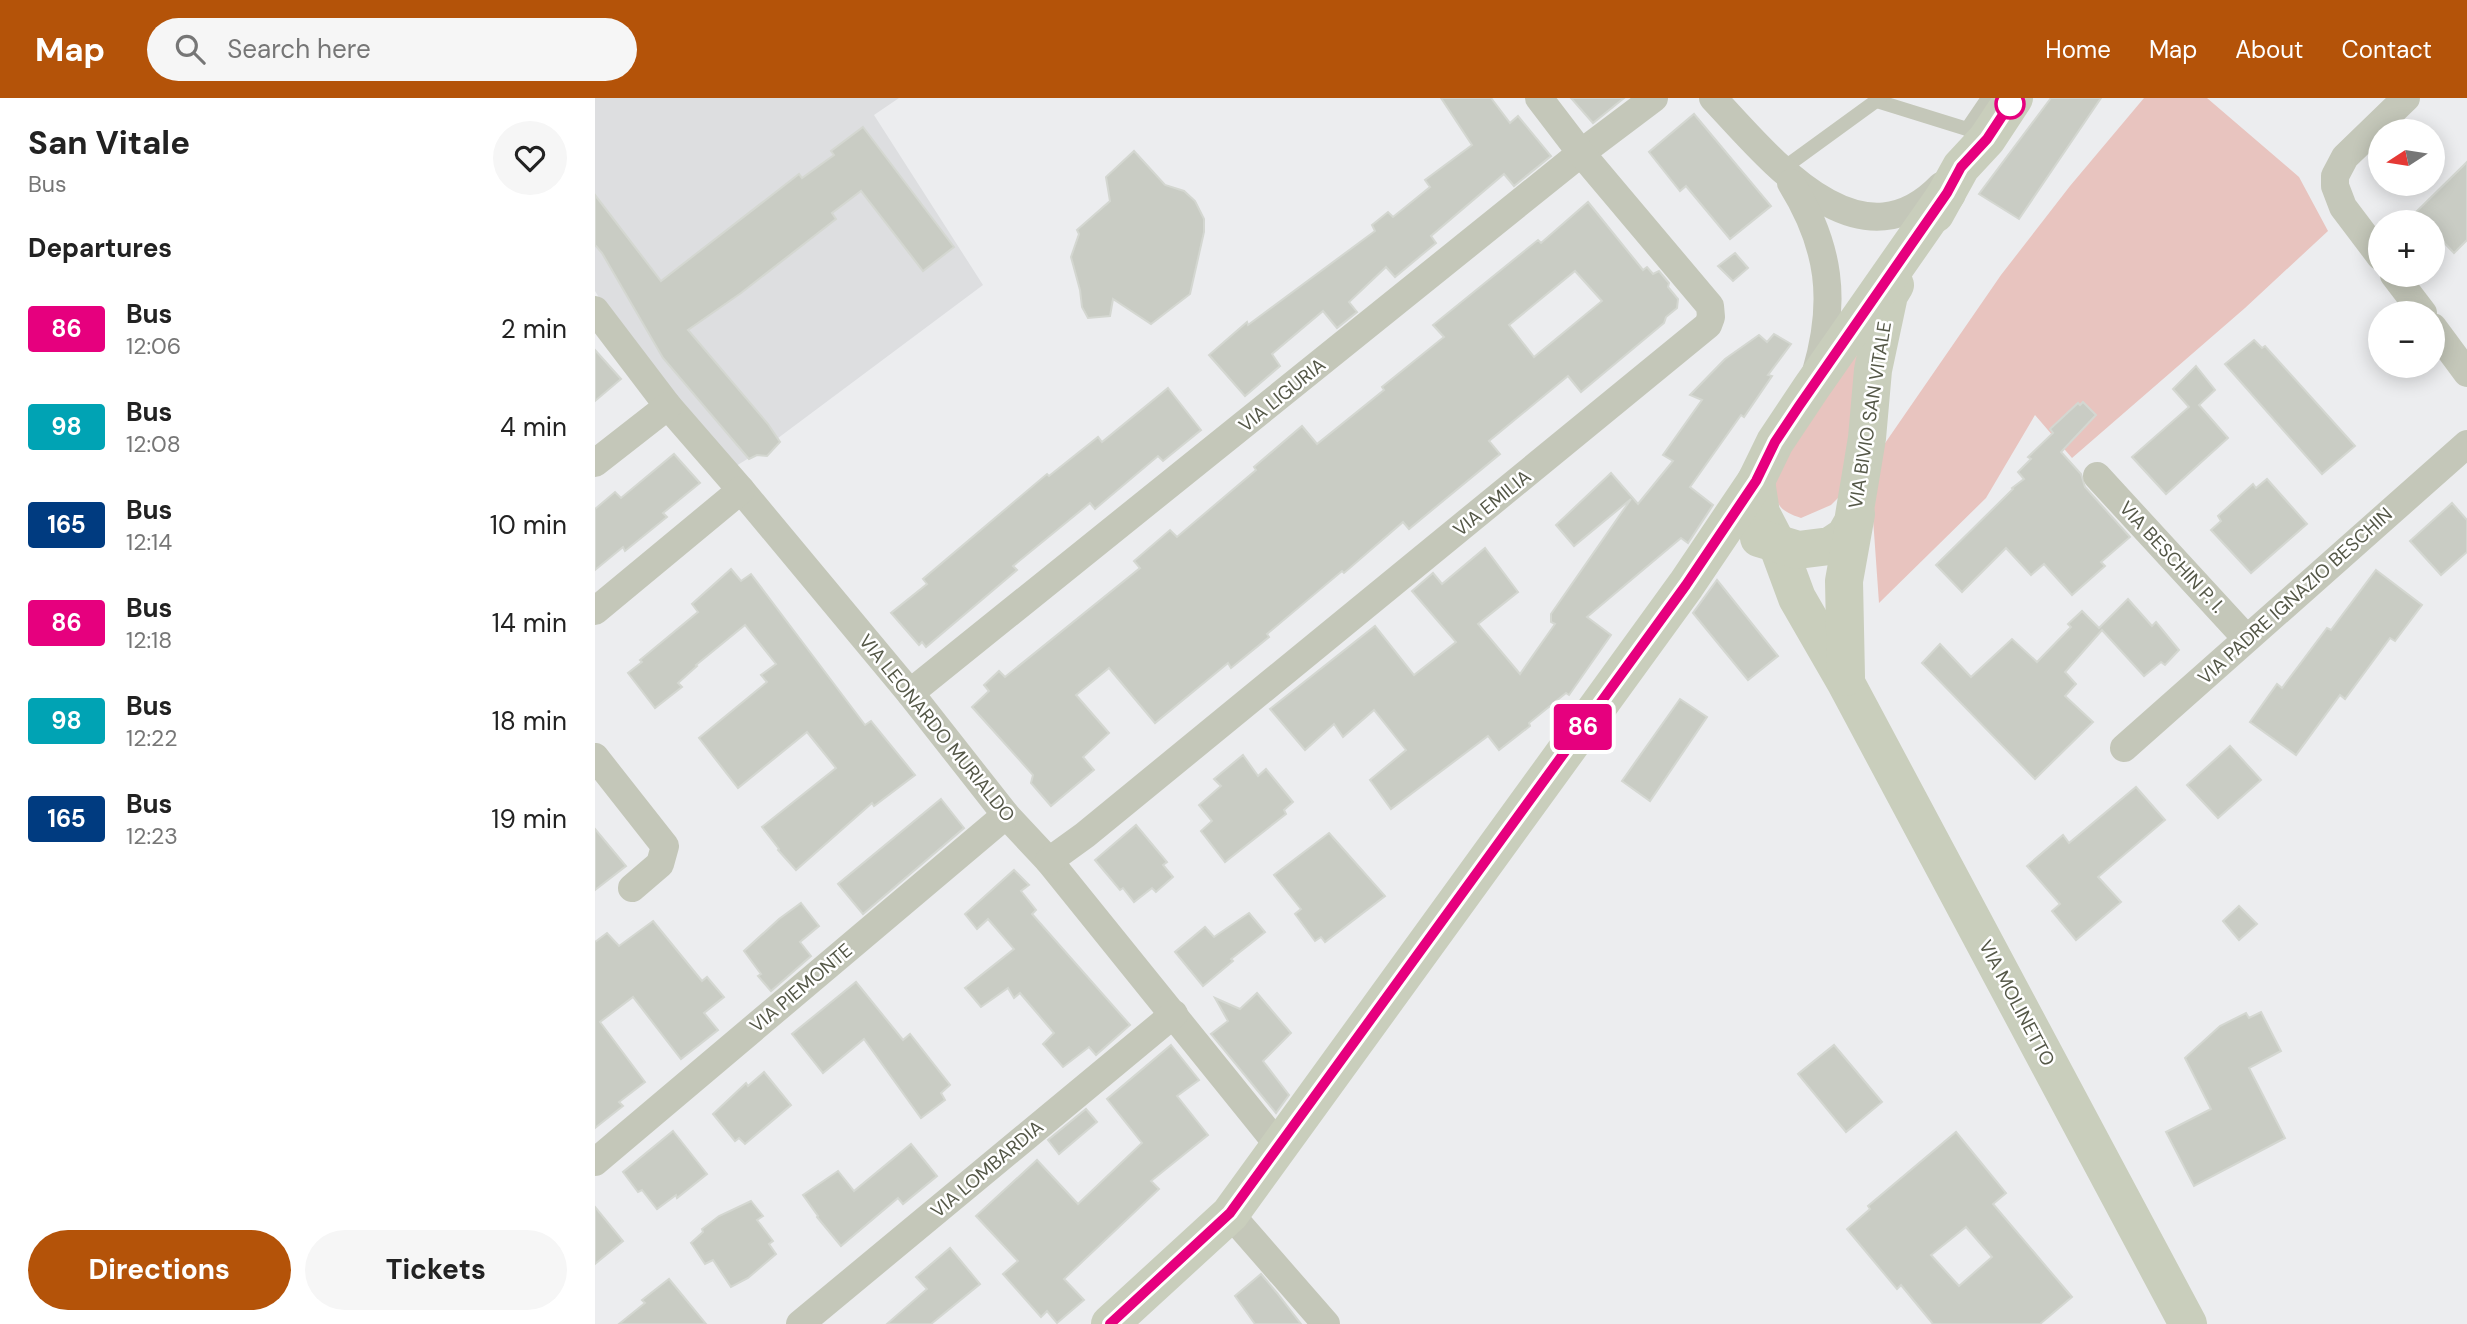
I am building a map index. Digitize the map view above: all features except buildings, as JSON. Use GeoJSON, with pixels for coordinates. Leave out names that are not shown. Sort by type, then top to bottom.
{"type":"FeatureCollection","features":[{"type":"Feature","properties":{"kind":"main road","name":"VIA BIVIO SAN VITALE"},"geometry":{"type":"LineString","coordinates":[[1686,585],[1729,545],[1758,537],[1798,550],[1830,546],[1845,536],[1853,522],[1857,505],[1873,370],[1889,295],[1977,134],[2014,98]]}},
{"type":"Feature","properties":{"kind":"main road","name":"VIA BIVIO SAN VITALE"},"geometry":{"type":"LineString","coordinates":[[1110,1324],[1230,1213],[1686,585],[1756,481],[1775,442],[1954,180]]}},
{"type":"Feature","properties":{"kind":"main road"},"geometry":{"type":"LineString","coordinates":[[1756,481],[1762,513],[1777,544]]}},
{"type":"Feature","properties":{"kind":"main road","name":"VIA MOLINETTO"},"geometry":{"type":"LineString","coordinates":[[1846,683],[1844,581],[1857,505]]}},
{"type":"Feature","properties":{"kind":"main road","name":"VIA MOLINETTO"},"geometry":{"type":"LineString","coordinates":[[1777,544],[1797,598],[1846,683],[2188,1324]]}},
{"type":"Feature","properties":{"kind":"street","name":"VIA EMILIA"},"geometry":{"type":"LineString","coordinates":[[1049,861],[1085,835],[1708,325],[1711,317],[1710,306],[1581,153],[1539,98]]}},
{"type":"Feature","properties":{"kind":"street","name":"VIA LIGURIA"},"geometry":{"type":"LineString","coordinates":[[910,693],[1581,153],[1654,98]]}},
{"type":"Feature","properties":{"kind":"street"},"geometry":{"type":"LineString","coordinates":[[1713,98],[1784,172],[1814,195],[1841,210],[1882,215],[1916,207],[1954,180]]}},
{"type":"Feature","properties":{"kind":"street"},"geometry":{"type":"LineString","coordinates":[[2368,240],[2343,207],[2335,186],[2335,176],[2345,157],[2406,98]]}},
{"type":"Feature","properties":{"kind":"street"},"geometry":{"type":"LineString","coordinates":[[1784,172],[1811,216],[1825,260],[1827,314],[1820,358],[1811,388]]}},
{"type":"Feature","properties":{"kind":"street"},"geometry":{"type":"LineString","coordinates":[[2403,287],[2414,301]]}},
{"type":"Feature","properties":{"kind":"street","name":"VIA LEONARDO MURIALDO"},"geometry":{"type":"LineString","coordinates":[[596,311],[668,407],[741,490],[910,693],[1006,815],[1049,861],[1279,1146]]}},
{"type":"Feature","properties":{"kind":"street"},"geometry":{"type":"LineString","coordinates":[[2445,343],[2467,373]]}},
{"type":"Feature","properties":{"kind":"street"},"geometry":{"type":"LineString","coordinates":[[595,463],[668,407]]}},
{"type":"Feature","properties":{"kind":"street","name":"VIA PADRE IGNAZIO BESCHIN"},"geometry":{"type":"LineString","coordinates":[[2124,748],[2467,444]]}},
{"type":"Feature","properties":{"kind":"street","name":"VIA BESCHIN P. I."},"geometry":{"type":"LineString","coordinates":[[2097,476],[2246,638]]}},
{"type":"Feature","properties":{"kind":"street"},"geometry":{"type":"LineString","coordinates":[[595,611],[741,490]]}},
{"type":"Feature","properties":{"kind":"street"},"geometry":{"type":"LineString","coordinates":[[595,757],[665,846],[660,864],[632,888]]}},
{"type":"Feature","properties":{"kind":"street","name":"VIA PIEMONTE"},"geometry":{"type":"LineString","coordinates":[[595,1162],[1006,815]]}},
{"type":"Feature","properties":{"kind":"street","name":"VIA LOMBARDIA"},"geometry":{"type":"LineString","coordinates":[[800,1324],[1174,1014]]}},
{"type":"Feature","properties":{"kind":"street"},"geometry":{"type":"LineString","coordinates":[[1230,1213],[1325,1324]]}},
{"type":"Feature","properties":{"kind":"lane"},"geometry":{"type":"LineString","coordinates":[[1784,172],[1879,99],[1977,134],[1988,98]]}},
{"type":"Feature","properties":{"kind":"shaded area"},"geometry":{"type":"Polygon","coordinates":[[[595,98],[899,98],[874,115],[983,285],[762,450],[723,474],[651,384],[595,291],[595,98]]]}},
{"type":"Feature","properties":{"kind":"shaded area"},"geometry":{"type":"Polygon","coordinates":[[[2144,98],[2207,98],[2299,177],[2328,231],[2245,308],[2072,458],[2035,415],[1986,498],[1879,603],[1871,490],[1881,449],[2001,275],[2070,186],[2144,98]]]}},
{"type":"Feature","properties":{"kind":"shaded area"},"geometry":{"type":"Polygon","coordinates":[[[1869,325],[1839,497],[1831,505],[1801,518],[1793,515],[1779,504],[1775,477],[1869,325]]]}},
{"type":"Feature","properties":{"kind":"bus line","name":"86"},"geometry":{"type":"LineString","coordinates":[[1110,1324],[1230,1213],[1686,585],[1756,481],[1775,442],[1811,388],[1947,193],[1961,167],[1987,139],[2014,98]]}}]}
